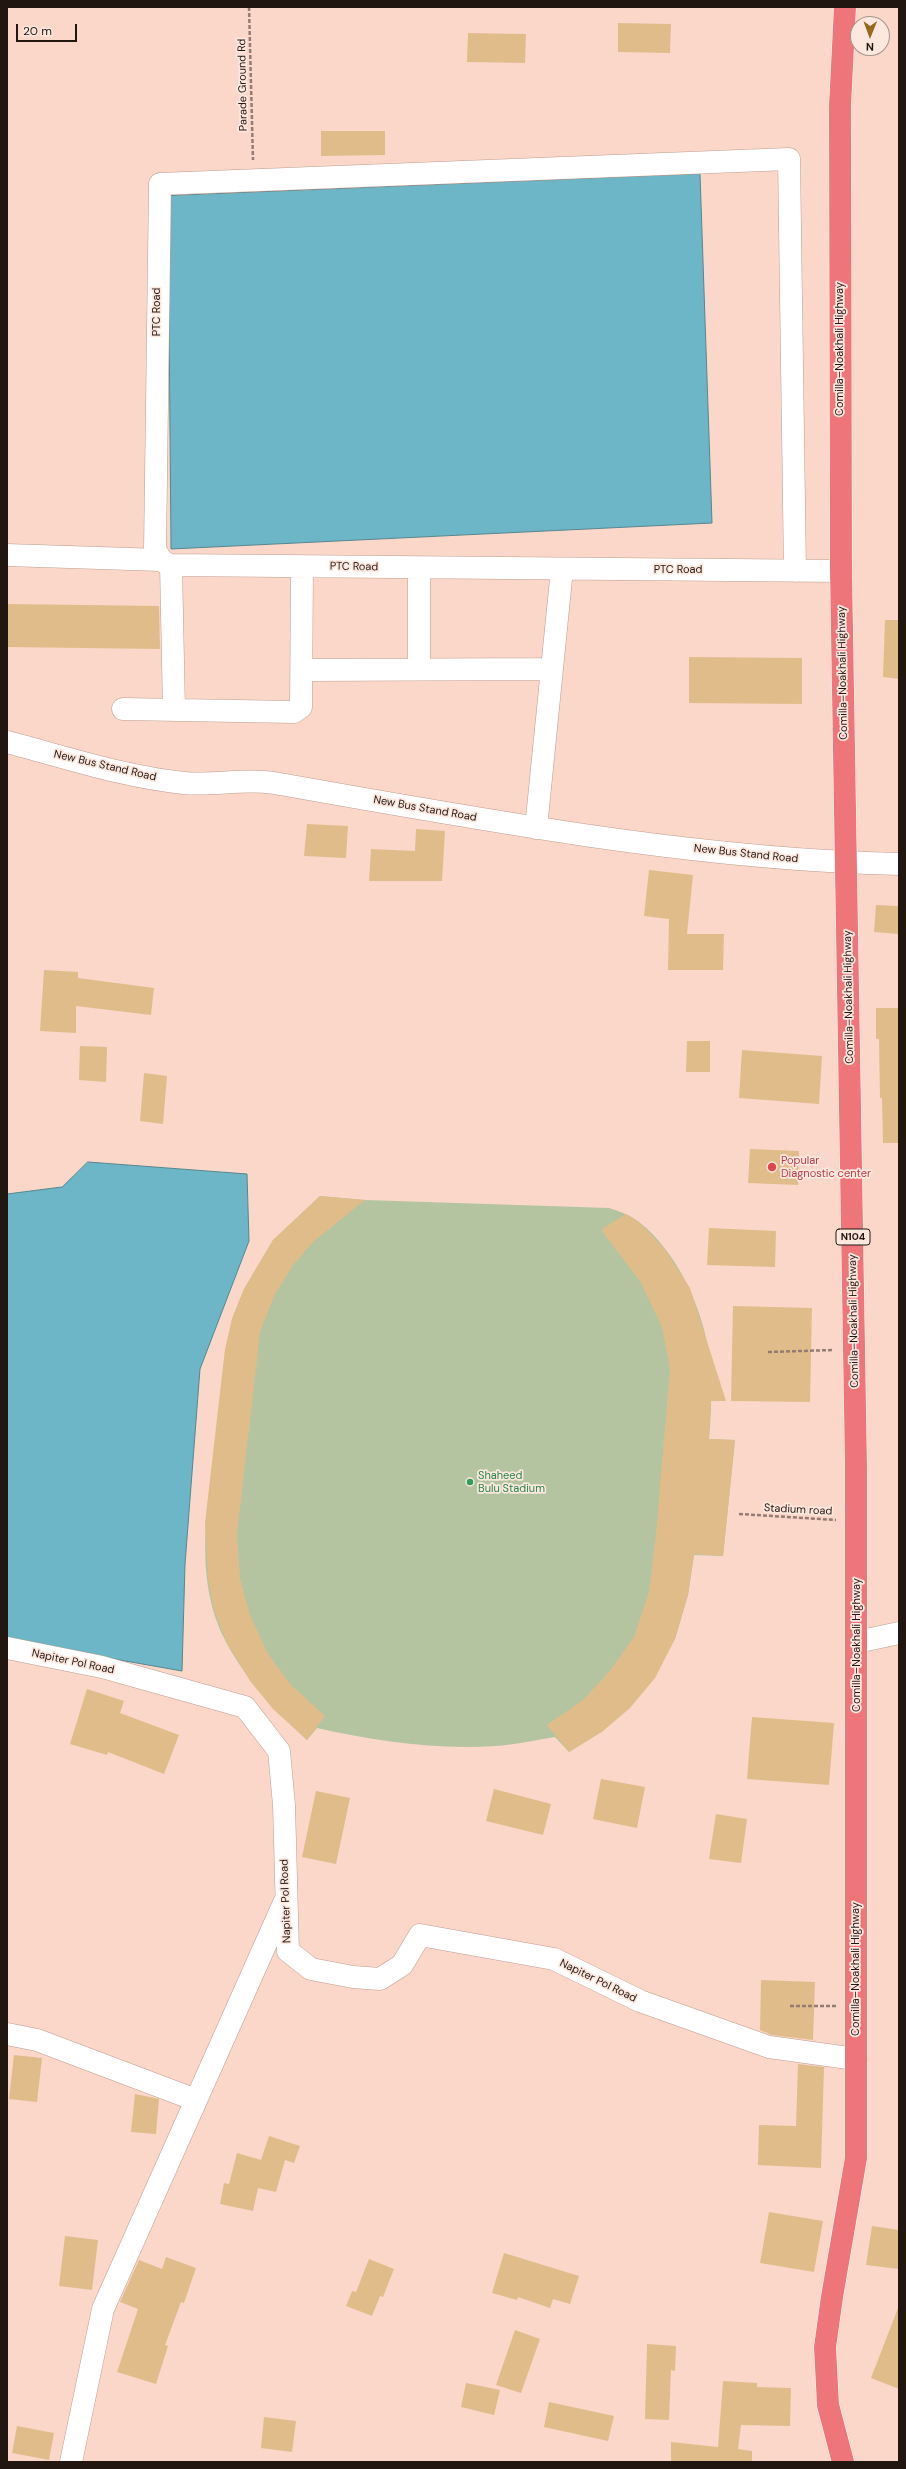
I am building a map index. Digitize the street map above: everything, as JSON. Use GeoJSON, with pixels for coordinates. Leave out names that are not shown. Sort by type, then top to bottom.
{"type":"FeatureCollection","features":[{"type":"Feature","properties":{"kind":"highway","name":"Comilla–Noakhali Highway"},"geometry":{"type":"LineString","coordinates":[[843,2462],[828,2405],[825,2347],[856,2158],[855,1349],[841,571],[840,106],[845,7]]}},
{"type":"Feature","properties":{"kind":"street","name":"PTC Road"},"geometry":{"type":"LineString","coordinates":[[795,571],[789,159],[160,184],[157,269],[155,548],[166,563],[302,567],[795,571],[841,571]]}},
{"type":"Feature","properties":{"kind":"street"},"geometry":{"type":"LineString","coordinates":[[7,555],[166,563],[174,710]]}},
{"type":"Feature","properties":{"kind":"street"},"geometry":{"type":"LineString","coordinates":[[123,709],[294,712],[301,707],[303,700],[302,567]]}},
{"type":"Feature","properties":{"kind":"street"},"geometry":{"type":"LineString","coordinates":[[419,568],[419,669]]}},
{"type":"Feature","properties":{"kind":"street"},"geometry":{"type":"LineString","coordinates":[[536,828],[562,569]]}},
{"type":"Feature","properties":{"kind":"street"},"geometry":{"type":"LineString","coordinates":[[303,670],[552,668]]}},
{"type":"Feature","properties":{"kind":"street","name":"New Bus Stand Road"},"geometry":{"type":"LineString","coordinates":[[7,742],[124,772],[185,783],[263,781],[583,836],[792,860],[899,864]]}},
{"type":"Feature","properties":{"kind":"street"},"geometry":{"type":"LineString","coordinates":[[856,1642],[899,1633]]}},
{"type":"Feature","properties":{"kind":"street","name":"Napiter Pol Road"},"geometry":{"type":"LineString","coordinates":[[7,1648],[102,1667],[245,1707],[279,1751],[284,1805],[288,1951],[311,1969],[353,1977],[380,1979],[402,1966],[420,1935],[554,1959],[640,2001],[769,2047],[856,2059]]}},
{"type":"Feature","properties":{"kind":"street"},"geometry":{"type":"LineString","coordinates":[[71,2462],[103,2309],[286,1898]]}},
{"type":"Feature","properties":{"kind":"street"},"geometry":{"type":"LineString","coordinates":[[7,2034],[37,2040],[196,2100]]}},
{"type":"Feature","properties":{"kind":"path","name":"Parade Ground Rd"},"geometry":{"type":"LineString","coordinates":[[249,7],[253,163]]}},
{"type":"Feature","properties":{"kind":"path"},"geometry":{"type":"LineString","coordinates":[[768,1352],[855,1349]]}},
{"type":"Feature","properties":{"kind":"path","name":"Stadium road"},"geometry":{"type":"LineString","coordinates":[[739,1514],[856,1522]]}},
{"type":"Feature","properties":{"kind":"path"},"geometry":{"type":"LineString","coordinates":[[790,2006],[856,2006]]}},
{"type":"Feature","properties":{"kind":"green space","name":"Shaheed Bulu Stadium"},"geometry":{"type":"Polygon","coordinates":[[[320,1196],[365,1200],[609,1208],[632,1217],[654,1235],[679,1269],[689,1288],[704,1329],[711,1369],[711,1412],[709,1439],[735,1440],[723,1556],[694,1555],[688,1595],[675,1639],[603,1731],[569,1752],[555,1737],[518,1744],[450,1747],[361,1737],[317,1728],[307,1740],[284,1718],[252,1682],[226,1642],[216,1618],[209,1594],[205,1542],[209,1490],[232,1319],[244,1289],[273,1240],[320,1196]]]}},
{"type":"Feature","properties":{"kind":"water"},"geometry":{"type":"Polygon","coordinates":[[[700,174],[712,523],[171,549],[168,196],[700,174]]]}},
{"type":"Feature","properties":{"kind":"water"},"geometry":{"type":"Polygon","coordinates":[[[88,1162],[247,1174],[249,1241],[200,1369],[185,1564],[182,1671],[7,1640],[7,1194],[62,1187],[88,1162]]]}},
{"type":"Feature","properties":{"kind":"building"},"geometry":{"type":"Polygon","coordinates":[[[618,23],[671,24],[670,53],[618,52],[618,23]]]}},
{"type":"Feature","properties":{"kind":"building"},"geometry":{"type":"Polygon","coordinates":[[[468,33],[526,34],[525,63],[467,62],[468,33]]]}},
{"type":"Feature","properties":{"kind":"building"},"geometry":{"type":"Polygon","coordinates":[[[321,131],[385,131],[385,155],[321,156],[321,131]]]}},
{"type":"Feature","properties":{"kind":"building"},"geometry":{"type":"Polygon","coordinates":[[[7,604],[159,606],[160,649],[7,647],[7,604]]]}},
{"type":"Feature","properties":{"kind":"building"},"geometry":{"type":"Polygon","coordinates":[[[885,620],[899,620],[899,679],[883,677],[885,620]]]}},
{"type":"Feature","properties":{"kind":"building"},"geometry":{"type":"Polygon","coordinates":[[[689,657],[802,658],[802,704],[689,703],[689,657]]]}},
{"type":"Feature","properties":{"kind":"building"},"geometry":{"type":"Polygon","coordinates":[[[307,824],[348,826],[346,858],[304,856],[307,824]]]}},
{"type":"Feature","properties":{"kind":"building"},"geometry":{"type":"Polygon","coordinates":[[[416,829],[445,831],[442,881],[369,881],[371,849],[415,851],[416,829]]]}},
{"type":"Feature","properties":{"kind":"building"},"geometry":{"type":"Polygon","coordinates":[[[649,870],[693,875],[687,934],[724,934],[723,970],[668,970],[669,919],[644,916],[649,870]]]}},
{"type":"Feature","properties":{"kind":"building"},"geometry":{"type":"Polygon","coordinates":[[[876,905],[899,906],[899,934],[874,932],[876,905]]]}},
{"type":"Feature","properties":{"kind":"building"},"geometry":{"type":"Polygon","coordinates":[[[44,970],[78,972],[78,978],[154,988],[151,1015],[76,1006],[76,1033],[40,1031],[44,970]]]}},
{"type":"Feature","properties":{"kind":"building"},"geometry":{"type":"Polygon","coordinates":[[[876,1008],[899,1008],[899,1143],[883,1143],[882,1098],[880,1098],[879,1039],[876,1039],[876,1008]]]}},
{"type":"Feature","properties":{"kind":"building"},"geometry":{"type":"Polygon","coordinates":[[[687,1041],[710,1041],[710,1072],[686,1072],[687,1041]]]}},
{"type":"Feature","properties":{"kind":"building"},"geometry":{"type":"Polygon","coordinates":[[[80,1046],[107,1047],[106,1082],[79,1080],[80,1046]]]}},
{"type":"Feature","properties":{"kind":"building"},"geometry":{"type":"Polygon","coordinates":[[[742,1050],[822,1056],[819,1104],[739,1098],[742,1050]]]}},
{"type":"Feature","properties":{"kind":"building"},"geometry":{"type":"Polygon","coordinates":[[[144,1073],[167,1076],[163,1124],[140,1121],[144,1073]]]}},
{"type":"Feature","properties":{"kind":"building"},"geometry":{"type":"Polygon","coordinates":[[[750,1149],[799,1151],[798,1185],[748,1183],[750,1149]]]}},
{"type":"Feature","properties":{"kind":"building"},"geometry":{"type":"Polygon","coordinates":[[[320,1196],[365,1200],[314,1241],[293,1265],[274,1296],[260,1332],[237,1534],[240,1579],[250,1615],[267,1652],[289,1683],[325,1716],[307,1740],[273,1709],[250,1681],[226,1641],[214,1610],[208,1579],[205,1523],[225,1349],[232,1319],[244,1289],[273,1240],[320,1196]]]}},
{"type":"Feature","properties":{"kind":"building"},"geometry":{"type":"Polygon","coordinates":[[[626,1214],[639,1222],[664,1248],[690,1288],[726,1401],[711,1401],[709,1439],[735,1440],[723,1556],[694,1554],[688,1595],[675,1639],[655,1678],[630,1708],[603,1731],[569,1752],[547,1725],[583,1700],[609,1672],[634,1637],[649,1592],[656,1535],[670,1369],[662,1327],[640,1281],[601,1230],[626,1214]]]}},
{"type":"Feature","properties":{"kind":"building"},"geometry":{"type":"Polygon","coordinates":[[[709,1228],[776,1231],[775,1267],[707,1265],[709,1228]]]}},
{"type":"Feature","properties":{"kind":"building"},"geometry":{"type":"Polygon","coordinates":[[[733,1306],[812,1308],[810,1402],[731,1401],[733,1306]]]}},
{"type":"Feature","properties":{"kind":"building"},"geometry":{"type":"Polygon","coordinates":[[[87,1689],[124,1701],[120,1713],[179,1735],[164,1774],[108,1752],[107,1755],[70,1744],[87,1689]]]}},
{"type":"Feature","properties":{"kind":"building"},"geometry":{"type":"Polygon","coordinates":[[[752,1717],[834,1723],[829,1785],[747,1779],[752,1717]]]}},
{"type":"Feature","properties":{"kind":"building"},"geometry":{"type":"Polygon","coordinates":[[[601,1779],[645,1787],[637,1828],[593,1819],[601,1779]]]}},
{"type":"Feature","properties":{"kind":"building"},"geometry":{"type":"Polygon","coordinates":[[[494,1789],[551,1804],[543,1835],[486,1821],[494,1789]]]}},
{"type":"Feature","properties":{"kind":"building"},"geometry":{"type":"Polygon","coordinates":[[[316,1791],[350,1798],[336,1864],[302,1857],[316,1791]]]}},
{"type":"Feature","properties":{"kind":"building"},"geometry":{"type":"Polygon","coordinates":[[[716,1814],[747,1819],[741,1863],[709,1859],[716,1814]]]}},
{"type":"Feature","properties":{"kind":"building"},"geometry":{"type":"Polygon","coordinates":[[[761,1980],[815,1982],[813,2040],[772,2035],[760,2030],[761,1980]]]}},
{"type":"Feature","properties":{"kind":"building"},"geometry":{"type":"Polygon","coordinates":[[[14,2055],[42,2058],[37,2102],[9,2099],[14,2055]]]}},
{"type":"Feature","properties":{"kind":"building"},"geometry":{"type":"Polygon","coordinates":[[[798,2064],[824,2067],[821,2168],[758,2165],[759,2125],[796,2126],[798,2064]]]}},
{"type":"Feature","properties":{"kind":"building"},"geometry":{"type":"Polygon","coordinates":[[[135,2094],[159,2099],[156,2134],[131,2132],[135,2094]]]}},
{"type":"Feature","properties":{"kind":"building"},"geometry":{"type":"Polygon","coordinates":[[[269,2136],[300,2146],[294,2163],[285,2160],[276,2192],[258,2188],[253,2211],[220,2204],[224,2183],[229,2184],[237,2153],[261,2160],[269,2136]]]}},
{"type":"Feature","properties":{"kind":"building"},"geometry":{"type":"Polygon","coordinates":[[[769,2212],[823,2221],[814,2272],[760,2263],[769,2212]]]}},
{"type":"Feature","properties":{"kind":"building"},"geometry":{"type":"Polygon","coordinates":[[[872,2226],[899,2230],[899,2269],[866,2265],[872,2226]]]}},
{"type":"Feature","properties":{"kind":"building"},"geometry":{"type":"Polygon","coordinates":[[[65,2236],[98,2240],[92,2290],[59,2286],[65,2236]]]}},
{"type":"Feature","properties":{"kind":"building"},"geometry":{"type":"Polygon","coordinates":[[[504,2253],[579,2276],[570,2304],[553,2299],[550,2308],[518,2297],[517,2300],[492,2293],[504,2253]]]}},
{"type":"Feature","properties":{"kind":"building"},"geometry":{"type":"Polygon","coordinates":[[[166,2257],[196,2268],[184,2303],[181,2302],[165,2345],[168,2346],[156,2384],[117,2372],[138,2309],[120,2302],[139,2260],[162,2269],[166,2257]]]}},
{"type":"Feature","properties":{"kind":"building"},"geometry":{"type":"Polygon","coordinates":[[[369,2259],[394,2269],[383,2297],[380,2296],[372,2316],[346,2306],[352,2291],[356,2292],[369,2259]]]}},
{"type":"Feature","properties":{"kind":"building"},"geometry":{"type":"Polygon","coordinates":[[[899,2308],[899,2389],[871,2378],[899,2308]]]}},
{"type":"Feature","properties":{"kind":"building"},"geometry":{"type":"Polygon","coordinates":[[[515,2330],[540,2339],[521,2393],[496,2385],[515,2330]]]}},
{"type":"Feature","properties":{"kind":"building"},"geometry":{"type":"Polygon","coordinates":[[[647,2344],[676,2346],[675,2371],[671,2370],[669,2420],[645,2419],[647,2344]]]}},
{"type":"Feature","properties":{"kind":"building"},"geometry":{"type":"Polygon","coordinates":[[[723,2381],[757,2383],[757,2387],[791,2388],[790,2426],[741,2425],[738,2449],[752,2451],[752,2462],[671,2462],[671,2442],[718,2447],[723,2381]]]}},
{"type":"Feature","properties":{"kind":"building"},"geometry":{"type":"Polygon","coordinates":[[[466,2383],[500,2390],[494,2415],[461,2407],[466,2383]]]}},
{"type":"Feature","properties":{"kind":"building"},"geometry":{"type":"Polygon","coordinates":[[[549,2402],[614,2416],[608,2441],[544,2427],[549,2402]]]}},
{"type":"Feature","properties":{"kind":"building"},"geometry":{"type":"Polygon","coordinates":[[[264,2417],[296,2421],[292,2452],[261,2448],[264,2417]]]}},
{"type":"Feature","properties":{"kind":"building"},"geometry":{"type":"Polygon","coordinates":[[[17,2426],[54,2433],[49,2460],[12,2453],[17,2426]]]}},
{"type":"Feature","properties":{"kind":"place","name":"Popular Diagnostic center"},"geometry":{"type":"Point","coordinates":[772,1167]}},
{"type":"Feature","properties":{"kind":"place","name":"Shaheed Bulu Stadium"},"geometry":{"type":"Point","coordinates":[470,1482]}}]}
